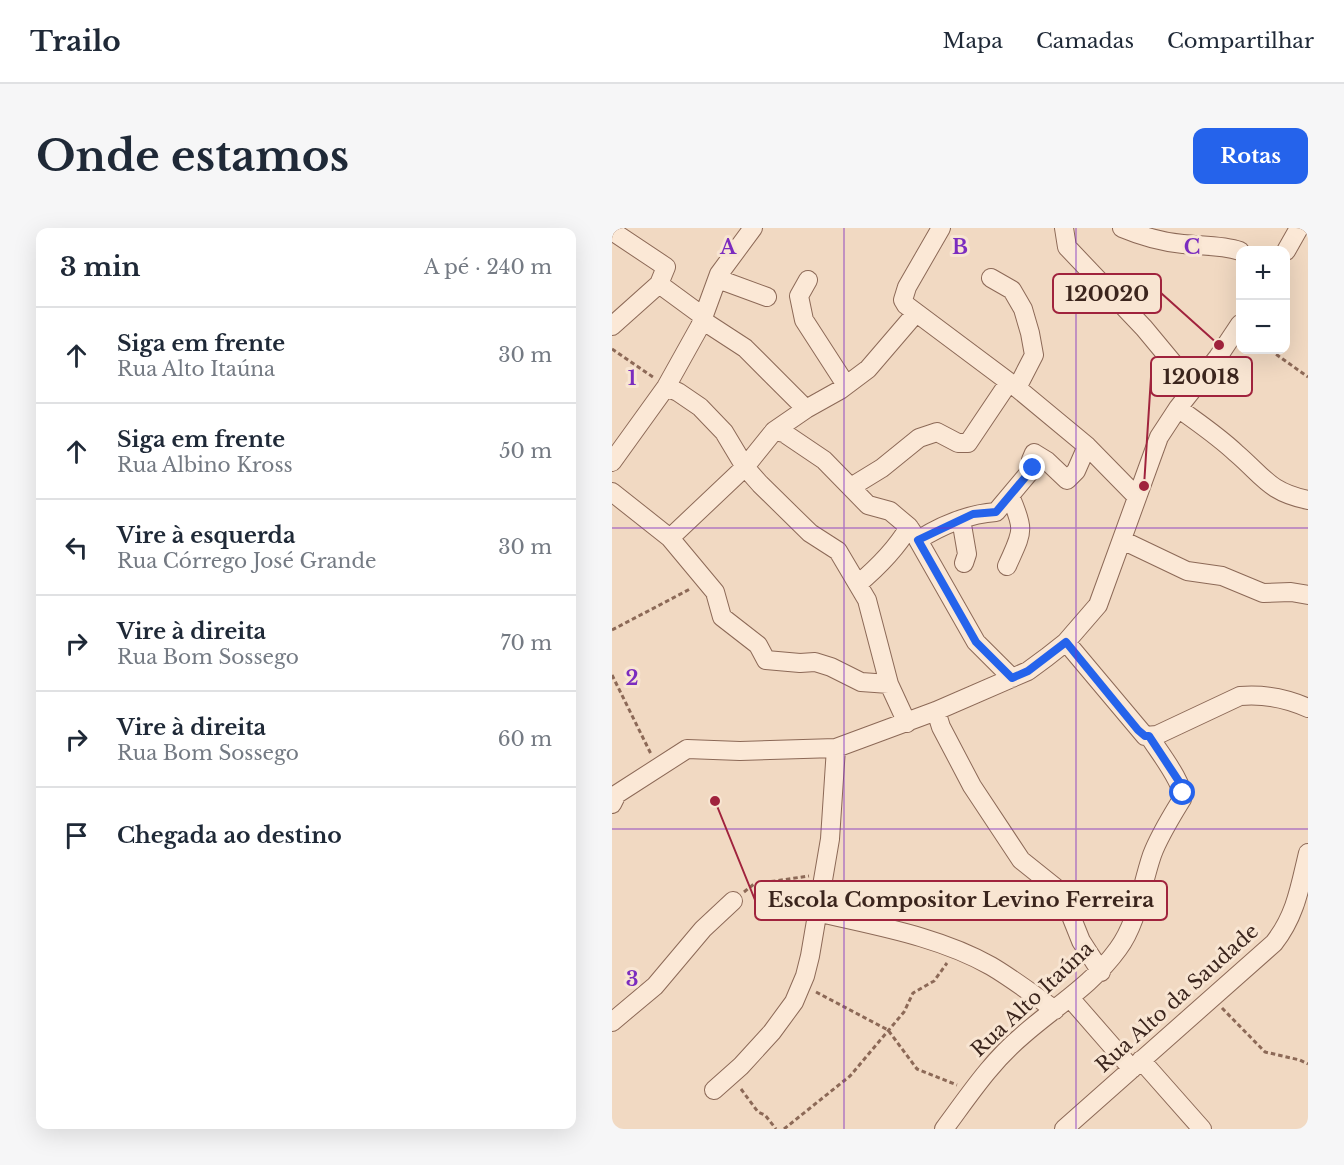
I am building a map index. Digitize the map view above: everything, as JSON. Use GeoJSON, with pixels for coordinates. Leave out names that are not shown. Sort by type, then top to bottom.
{"type":"FeatureCollection","features":[{"type":"Feature","properties":{"kind":"street"},"geometry":{"type":"LineString","coordinates":[[612,462],[666,387],[703,319],[718,279],[732,255],[753,228]]}},
{"type":"Feature","properties":{"kind":"street"},"geometry":{"type":"LineString","coordinates":[[941,228],[907,287],[903,300],[911,309],[1013,385],[1087,446],[1137,497]]}},
{"type":"Feature","properties":{"kind":"street"},"geometry":{"type":"LineString","coordinates":[[1122,228],[1139,235],[1180,244],[1236,250]]}},
{"type":"Feature","properties":{"kind":"street"},"geometry":{"type":"LineString","coordinates":[[1289,246],[1299,228]]}},
{"type":"Feature","properties":{"kind":"street"},"geometry":{"type":"LineString","coordinates":[[1060,229],[1067,247],[1144,328],[1193,387]]}},
{"type":"Feature","properties":{"kind":"street"},"geometry":{"type":"LineString","coordinates":[[612,231],[636,236],[666,267],[658,284],[612,326]]}},
{"type":"Feature","properties":{"kind":"street"},"geometry":{"type":"LineString","coordinates":[[851,487],[882,468],[919,438],[937,432],[958,443],[968,443],[1034,355],[1023,309],[1012,290],[992,278]]}},
{"type":"Feature","properties":{"kind":"street"},"geometry":{"type":"LineString","coordinates":[[718,279],[767,297]]}},
{"type":"Feature","properties":{"kind":"street"},"geometry":{"type":"LineString","coordinates":[[808,280],[799,296],[804,320],[846,385]]}},
{"type":"Feature","properties":{"kind":"street"},"geometry":{"type":"LineString","coordinates":[[658,284],[745,348],[806,409]]}},
{"type":"Feature","properties":{"kind":"street"},"geometry":{"type":"LineString","coordinates":[[670,538],[745,467],[774,432],[868,369],[911,309]]}},
{"type":"Feature","properties":{"kind":"street"},"geometry":{"type":"LineString","coordinates":[[615,795],[687,749],[740,751],[836,748],[907,723],[1028,671],[1066,642],[1098,605],[1159,437],[1236,330]]}},
{"type":"Feature","properties":{"kind":"street"},"geometry":{"type":"LineString","coordinates":[[666,387],[700,407],[723,432],[745,467],[760,484],[810,532],[838,551],[867,600],[889,684],[907,723]]}},
{"type":"Feature","properties":{"kind":"street"},"geometry":{"type":"LineString","coordinates":[[1178,408],[1238,454],[1271,487],[1289,496],[1308,500]]}},
{"type":"Feature","properties":{"kind":"street"},"geometry":{"type":"LineString","coordinates":[[774,432],[784,433],[824,460],[868,505],[890,511],[914,533],[976,642],[1012,678]]}},
{"type":"Feature","properties":{"kind":"street"},"geometry":{"type":"LineString","coordinates":[[858,584],[902,539],[973,514],[996,512],[1033,468],[1031,460],[1034,453],[1047,461],[1067,480],[1076,471],[1087,446]]}},
{"type":"Feature","properties":{"kind":"street"},"geometry":{"type":"LineString","coordinates":[[612,492],[670,538],[715,592],[722,618],[758,645],[766,660],[815,662],[861,682],[889,684]]}},
{"type":"Feature","properties":{"kind":"street"},"geometry":{"type":"LineString","coordinates":[[1007,566],[1021,534],[1018,516],[1010,496]]}},
{"type":"Feature","properties":{"kind":"street"},"geometry":{"type":"LineString","coordinates":[[961,519],[967,554],[964,563]]}},
{"type":"Feature","properties":{"kind":"street"},"geometry":{"type":"LineString","coordinates":[[1122,540],[1187,571],[1221,576],[1263,592],[1292,592],[1308,595]]}},
{"type":"Feature","properties":{"kind":"street","name":"Rua Alto Itaúna"},"geometry":{"type":"LineString","coordinates":[[944,1129],[986,1071],[1022,1036],[1101,972],[1120,947],[1142,894],[1158,841],[1182,799],[1180,783],[1149,736],[1145,736],[1138,730],[1066,642]]}},
{"type":"Feature","properties":{"kind":"street"},"geometry":{"type":"LineString","coordinates":[[1149,736],[1157,735],[1240,696],[1278,697],[1308,708]]}},
{"type":"Feature","properties":{"kind":"street"},"geometry":{"type":"LineString","coordinates":[[936,711],[941,726],[972,786],[1022,860],[1056,888],[1065,901],[1081,941],[1101,972]]}},
{"type":"Feature","properties":{"kind":"street"},"geometry":{"type":"LineString","coordinates":[[714,1090],[772,1032],[794,1002],[801,984],[810,956],[816,912],[826,874],[836,748]]}},
{"type":"Feature","properties":{"kind":"street","name":"Rua Alto da Saudade"},"geometry":{"type":"LineString","coordinates":[[1064,1129],[1274,943],[1286,928],[1294,911],[1308,853]]}},
{"type":"Feature","properties":{"kind":"street"},"geometry":{"type":"LineString","coordinates":[[612,1022],[655,986],[703,929],[733,902]]}},
{"type":"Feature","properties":{"kind":"street"},"geometry":{"type":"LineString","coordinates":[[816,912],[919,937],[956,951],[991,966],[1055,1010]]}},
{"type":"Feature","properties":{"kind":"street"},"geometry":{"type":"LineString","coordinates":[[1070,998],[1202,1129]]}},
{"type":"Feature","properties":{"kind":"path"},"geometry":{"type":"LineString","coordinates":[[612,349],[666,387]]}},
{"type":"Feature","properties":{"kind":"path"},"geometry":{"type":"LineString","coordinates":[[1276,354],[1308,376]]}},
{"type":"Feature","properties":{"kind":"path"},"geometry":{"type":"LineString","coordinates":[[612,630],[706,581]]}},
{"type":"Feature","properties":{"kind":"path"},"geometry":{"type":"LineString","coordinates":[[612,675],[658,767]]}},
{"type":"Feature","properties":{"kind":"path"},"geometry":{"type":"LineString","coordinates":[[733,902],[754,884],[826,874]]}},
{"type":"Feature","properties":{"kind":"path"},"geometry":{"type":"LineString","coordinates":[[784,1129],[850,1076],[904,1012],[914,993],[934,981],[956,951]]}},
{"type":"Feature","properties":{"kind":"path"},"geometry":{"type":"LineString","coordinates":[[801,984],[888,1030],[917,1069],[971,1091]]}},
{"type":"Feature","properties":{"kind":"path"},"geometry":{"type":"LineString","coordinates":[[1211,997],[1265,1052],[1308,1064]]}},
{"type":"Feature","properties":{"kind":"path"},"geometry":{"type":"LineString","coordinates":[[731,1075],[758,1112],[765,1115],[776,1129]]}},
{"type":"Feature","properties":{"kind":"place","name":"120020"},"geometry":{"type":"Point","coordinates":[1219,345]}},
{"type":"Feature","properties":{"kind":"place","name":"120018"},"geometry":{"type":"Point","coordinates":[1144,486]}},
{"type":"Feature","properties":{"kind":"place","name":"Escola Compositor Levino Ferreira"},"geometry":{"type":"Point","coordinates":[715,801]}},
{"type":"Feature","properties":{"kind":"route"},"geometry":{"type":"LineString","coordinates":[[1033,468],[996,512],[973,514],[932,531],[918,540],[976,642],[1012,678],[1028,671],[1066,642],[1138,730],[1145,736],[1149,736],[1180,783],[1183,793]]}}]}
